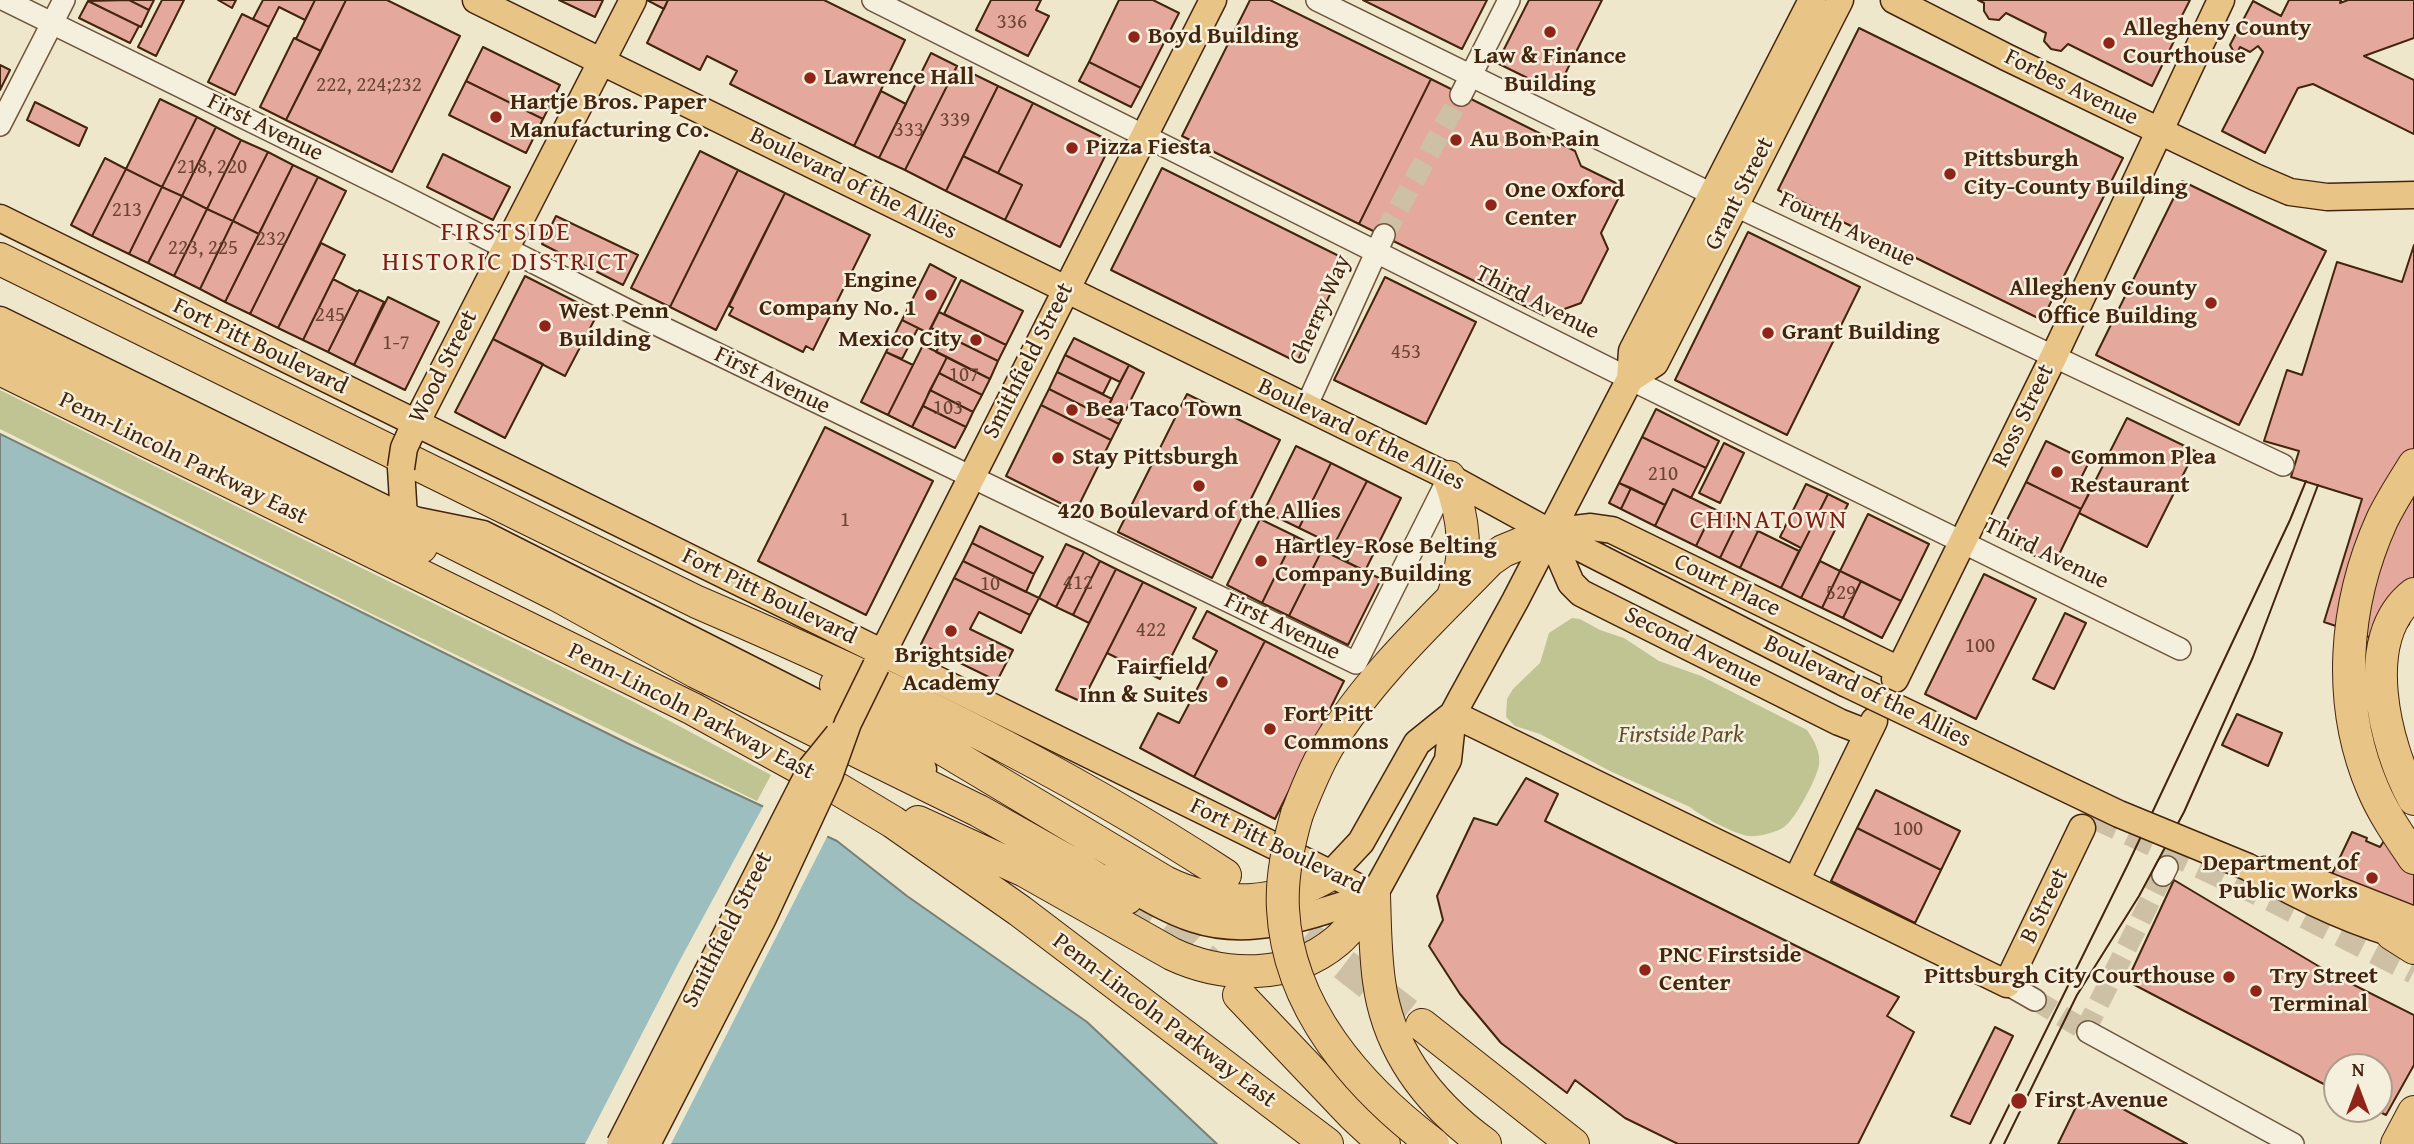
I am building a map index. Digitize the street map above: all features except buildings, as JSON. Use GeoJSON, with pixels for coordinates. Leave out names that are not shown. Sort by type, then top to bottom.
{"type":"FeatureCollection","features":[{"type":"Feature","properties":{"kind":"highway"},"geometry":{"type":"LineString","coordinates":[[0,259],[697,601],[802,647],[1070,780],[1225,875]]}},
{"type":"Feature","properties":{"kind":"highway"},"geometry":{"type":"LineString","coordinates":[[0,278],[60,288]]}},
{"type":"Feature","properties":{"kind":"highway"},"geometry":{"type":"LineString","coordinates":[[0,340],[550,610],[696,672]]}},
{"type":"Feature","properties":{"kind":"highway","name":"Penn-Lincoln Parkway East"},"geometry":{"type":"LineString","coordinates":[[0,369],[668,697],[833,786],[893,822],[1020,911],[1327,1144]]}},
{"type":"Feature","properties":{"kind":"highway"},"geometry":{"type":"LineString","coordinates":[[2414,464],[2383,519],[2364,568],[2351,619],[2348,672],[2353,717],[2373,789],[2414,858]]}},
{"type":"Feature","properties":{"kind":"highway"},"geometry":{"type":"LineString","coordinates":[[1449,477],[1460,510],[1464,535],[1459,580],[1451,600]]}},
{"type":"Feature","properties":{"kind":"highway"},"geometry":{"type":"LineString","coordinates":[[404,518],[557,595],[696,672],[979,811],[1130,893]]}},
{"type":"Feature","properties":{"kind":"highway"},"geometry":{"type":"LineString","coordinates":[[1433,1144],[1381,1101],[1360,1079],[1328,1035],[1303,989],[1289,949],[1283,909],[1286,861],[1297,814],[1315,770],[1340,728],[1390,666],[1490,560],[1503,551],[1549,532]]}},
{"type":"Feature","properties":{"kind":"highway"},"geometry":{"type":"LineString","coordinates":[[2414,594],[2391,621],[2384,641],[2381,666],[2388,729],[2414,799]]}},
{"type":"Feature","properties":{"kind":"highway"},"geometry":{"type":"LineString","coordinates":[[697,601],[1182,891],[1219,900],[1259,900],[1313,885],[1331,874]]}},
{"type":"Feature","properties":{"kind":"highway"},"geometry":{"type":"LineString","coordinates":[[833,786],[1025,871],[1180,958],[1223,971],[1260,971],[1308,959],[1336,942],[1374,895]]}},
{"type":"Feature","properties":{"kind":"highway"},"geometry":{"type":"LineString","coordinates":[[1374,895],[1379,981],[1390,1030],[1413,1074],[1431,1096],[1485,1144]]}},
{"type":"Feature","properties":{"kind":"highway"},"geometry":{"type":"LineString","coordinates":[[1239,995],[1384,1144]]}},
{"type":"Feature","properties":{"kind":"highway"},"geometry":{"type":"LineString","coordinates":[[1422,1025],[1573,1144]]}},
{"type":"Feature","properties":{"kind":"highway"},"geometry":{"type":"LineString","coordinates":[[2397,1144],[2414,1112]]}},
{"type":"Feature","properties":{"kind":"main road","name":"Boulevard of the Allies"},"geometry":{"type":"LineString","coordinates":[[475,0],[1449,477],[1549,532],[1845,683],[2119,814],[2248,867],[2302,876],[2408,935]]}},
{"type":"Feature","properties":{"kind":"main road","name":"Wood Street"},"geometry":{"type":"LineString","coordinates":[[404,518],[401,468],[404,448],[633,0]]}},
{"type":"Feature","properties":{"kind":"main road","name":"Smithfield Street"},"geometry":{"type":"LineString","coordinates":[[648,1144],[763,918],[829,776],[848,723],[879,660],[1213,0]]}},
{"type":"Feature","properties":{"kind":"main road","name":"Grant Street"},"geometry":{"type":"LineString","coordinates":[[1331,874],[1361,842],[1417,743],[1453,714],[1630,379],[1655,363],[1723,200],[1812,0]]}},
{"type":"Feature","properties":{"kind":"main road","name":"Grant Street"},"geometry":{"type":"LineString","coordinates":[[1723,200],[1840,0]]}},
{"type":"Feature","properties":{"kind":"main road","name":"Forbes Avenue"},"geometry":{"type":"LineString","coordinates":[[1894,0],[2006,57],[2290,192],[2327,197],[2414,195]]}},
{"type":"Feature","properties":{"kind":"main road","name":"Ross Street"},"geometry":{"type":"LineString","coordinates":[[1897,674],[2054,356],[2221,0]]}},
{"type":"Feature","properties":{"kind":"main road"},"geometry":{"type":"LineString","coordinates":[[2367,196],[2414,177]]}},
{"type":"Feature","properties":{"kind":"main road","name":"Fort Pitt Boulevard"},"geometry":{"type":"LineString","coordinates":[[0,218],[412,430],[879,660],[1374,895]]}},
{"type":"Feature","properties":{"kind":"main road","name":"Fort Pitt Boulevard"},"geometry":{"type":"LineString","coordinates":[[0,320],[404,518],[483,534],[817,703],[1130,893],[1180,914],[1232,926],[1252,926],[1291,921],[1374,895]]}},
{"type":"Feature","properties":{"kind":"main road","name":"Court Place"},"geometry":{"type":"LineString","coordinates":[[1549,532],[1591,527],[1612,530],[1897,674]]}},
{"type":"Feature","properties":{"kind":"main road","name":"Second Avenue"},"geometry":{"type":"LineString","coordinates":[[1549,532],[1571,583],[1581,593],[1839,722],[1871,727],[1796,881]]}},
{"type":"Feature","properties":{"kind":"main road","name":"Grant Street"},"geometry":{"type":"LineString","coordinates":[[1374,895],[1448,760],[1453,714]]}},
{"type":"Feature","properties":{"kind":"main road"},"geometry":{"type":"LineString","coordinates":[[1453,714],[2007,984]]}},
{"type":"Feature","properties":{"kind":"main road","name":"Smithfield Street"},"geometry":{"type":"LineString","coordinates":[[620,1144],[812,767],[848,723]]}},
{"type":"Feature","properties":{"kind":"main road","name":"B Street"},"geometry":{"type":"LineString","coordinates":[[2007,984],[2082,828]]}},
{"type":"Feature","properties":{"kind":"street","name":"First Avenue"},"geometry":{"type":"LineString","coordinates":[[5,0],[637,315],[1356,663],[1449,477]]}},
{"type":"Feature","properties":{"kind":"street"},"geometry":{"type":"LineString","coordinates":[[0,125],[64,0]]}},
{"type":"Feature","properties":{"kind":"street","name":"Third Avenue"},"geometry":{"type":"LineString","coordinates":[[873,0],[1143,136],[1380,243],[1630,379],[2179,649]]}},
{"type":"Feature","properties":{"kind":"street","name":"Fourth Avenue"},"geometry":{"type":"LineString","coordinates":[[1317,0],[1466,85],[1723,200],[2283,465]]}},
{"type":"Feature","properties":{"kind":"street"},"geometry":{"type":"LineString","coordinates":[[1466,85],[1509,0]]}},
{"type":"Feature","properties":{"kind":"street","name":"Cherry Way"},"geometry":{"type":"LineString","coordinates":[[1306,407],[1380,243]]}},
{"type":"Feature","properties":{"kind":"street"},"geometry":{"type":"LineString","coordinates":[[2007,984],[2035,1000]]}},
{"type":"Feature","properties":{"kind":"street"},"geometry":{"type":"LineString","coordinates":[[2088,1032],[2293,1144]]}},
{"type":"Feature","properties":{"kind":"green space"},"geometry":{"type":"Polygon","coordinates":[[[0,390],[632,701],[771,775],[757,801],[0,429],[0,390]]]}},
{"type":"Feature","properties":{"kind":"green space","name":"Firstside Park"},"geometry":{"type":"Polygon","coordinates":[[[1572,618],[1624,638],[1659,661],[1701,676],[1807,730],[1816,747],[1819,765],[1805,798],[1789,823],[1766,834],[1742,835],[1540,734],[1515,726],[1506,717],[1507,699],[1513,689],[1540,663],[1549,633],[1572,618]]]}},
{"type":"Feature","properties":{"kind":"water"},"geometry":{"type":"Polygon","coordinates":[[[0,434],[631,745],[837,841],[907,896],[1087,1022],[1217,1144],[0,1144],[0,434]]]}},
{"type":"Feature","properties":{"kind":"pier"},"geometry":{"type":"Polygon","coordinates":[[[765,803],[829,833],[671,1144],[585,1144],[680,960],[765,803]]]}},
{"type":"Feature","properties":{"kind":"tunnel"},"geometry":{"type":"LineString","coordinates":[[1384,235],[1461,95]]}},
{"type":"Feature","properties":{"kind":"tunnel"},"geometry":{"type":"LineString","coordinates":[[2094,816],[2272,899],[2414,971]]}},
{"type":"Feature","properties":{"kind":"tunnel"},"geometry":{"type":"LineString","coordinates":[[2085,1031],[2163,875]]}},
{"type":"Feature","properties":{"kind":"tunnel"},"geometry":{"type":"LineString","coordinates":[[1127,898],[1175,932],[1218,972]]}},
{"type":"Feature","properties":{"kind":"tunnel"},"geometry":{"type":"LineString","coordinates":[[1268,906],[1422,1025]]}},
{"type":"Feature","properties":{"kind":"tunnel"},"geometry":{"type":"LineString","coordinates":[[2035,1000],[2088,1032]]}},
{"type":"Feature","properties":{"kind":"tram line"},"geometry":{"type":"LineString","coordinates":[[1990,1144],[2128,864],[2306,481]]}},
{"type":"Feature","properties":{"kind":"tram line"},"geometry":{"type":"LineString","coordinates":[[2004,1144],[2077,995],[2139,896],[2184,812],[2253,657],[2318,485]]}},
{"type":"Feature","properties":{"kind":"place","name":"Law & Finance Building"},"geometry":{"type":"Point","coordinates":[1550,32]}},
{"type":"Feature","properties":{"kind":"place","name":"Boyd Building"},"geometry":{"type":"Point","coordinates":[1134,37]}},
{"type":"Feature","properties":{"kind":"place","name":"Allegheny County Courthouse"},"geometry":{"type":"Point","coordinates":[2109,43]}},
{"type":"Feature","properties":{"kind":"place","name":"Lawrence Hall"},"geometry":{"type":"Point","coordinates":[810,78]}},
{"type":"Feature","properties":{"kind":"place","name":"Hartje Bros. Paper Manufacturing Co."},"geometry":{"type":"Point","coordinates":[496,117]}},
{"type":"Feature","properties":{"kind":"place","name":"Au Bon Pain"},"geometry":{"type":"Point","coordinates":[1456,140]}},
{"type":"Feature","properties":{"kind":"place","name":"Pizza Fiesta"},"geometry":{"type":"Point","coordinates":[1072,148]}},
{"type":"Feature","properties":{"kind":"place","name":"Pittsburgh City-County Building"},"geometry":{"type":"Point","coordinates":[1950,174]}},
{"type":"Feature","properties":{"kind":"place","name":"One Oxford Center"},"geometry":{"type":"Point","coordinates":[1491,205]}},
{"type":"Feature","properties":{"kind":"place","name":"Engine Company No. 1"},"geometry":{"type":"Point","coordinates":[931,295]}},
{"type":"Feature","properties":{"kind":"place","name":"Allegheny County Office Building"},"geometry":{"type":"Point","coordinates":[2211,303]}},
{"type":"Feature","properties":{"kind":"place","name":"West Penn Building"},"geometry":{"type":"Point","coordinates":[545,326]}},
{"type":"Feature","properties":{"kind":"place","name":"Grant Building"},"geometry":{"type":"Point","coordinates":[1768,333]}},
{"type":"Feature","properties":{"kind":"place","name":"Mexico City"},"geometry":{"type":"Point","coordinates":[976,340]}},
{"type":"Feature","properties":{"kind":"place","name":"Bea Taco Town"},"geometry":{"type":"Point","coordinates":[1072,410]}},
{"type":"Feature","properties":{"kind":"place","name":"Stay Pittsburgh"},"geometry":{"type":"Point","coordinates":[1058,458]}},
{"type":"Feature","properties":{"kind":"place","name":"Common Plea Restaurant"},"geometry":{"type":"Point","coordinates":[2057,472]}},
{"type":"Feature","properties":{"kind":"place","name":"420 Boulevard of the Allies"},"geometry":{"type":"Point","coordinates":[1199,486]}},
{"type":"Feature","properties":{"kind":"place","name":"Hartley-Rose Belting Company Building"},"geometry":{"type":"Point","coordinates":[1261,561]}},
{"type":"Feature","properties":{"kind":"place","name":"Brightside Academy"},"geometry":{"type":"Point","coordinates":[951,631]}},
{"type":"Feature","properties":{"kind":"place","name":"Fairfield Inn & Suites"},"geometry":{"type":"Point","coordinates":[1222,682]}},
{"type":"Feature","properties":{"kind":"place","name":"Fort Pitt Commons"},"geometry":{"type":"Point","coordinates":[1270,729]}},
{"type":"Feature","properties":{"kind":"place","name":"Department of Public Works"},"geometry":{"type":"Point","coordinates":[2372,878]}},
{"type":"Feature","properties":{"kind":"place","name":"PNC Firstside Center"},"geometry":{"type":"Point","coordinates":[1645,970]}},
{"type":"Feature","properties":{"kind":"place","name":"Pittsburgh City Courthouse"},"geometry":{"type":"Point","coordinates":[2229,977]}},
{"type":"Feature","properties":{"kind":"place","name":"Try Street Terminal"},"geometry":{"type":"Point","coordinates":[2256,991]}},
{"type":"Feature","properties":{"kind":"place","name":"First Avenue"},"geometry":{"type":"Point","coordinates":[2019,1101]}},
{"type":"Feature","properties":{"kind":"district","name":"FIRSTSIDE HISTORIC DISTRICT"},"geometry":{"type":"Point","coordinates":[506,248]}},
{"type":"Feature","properties":{"kind":"district","name":"CHINATOWN"},"geometry":{"type":"Point","coordinates":[1769,521]}}]}
